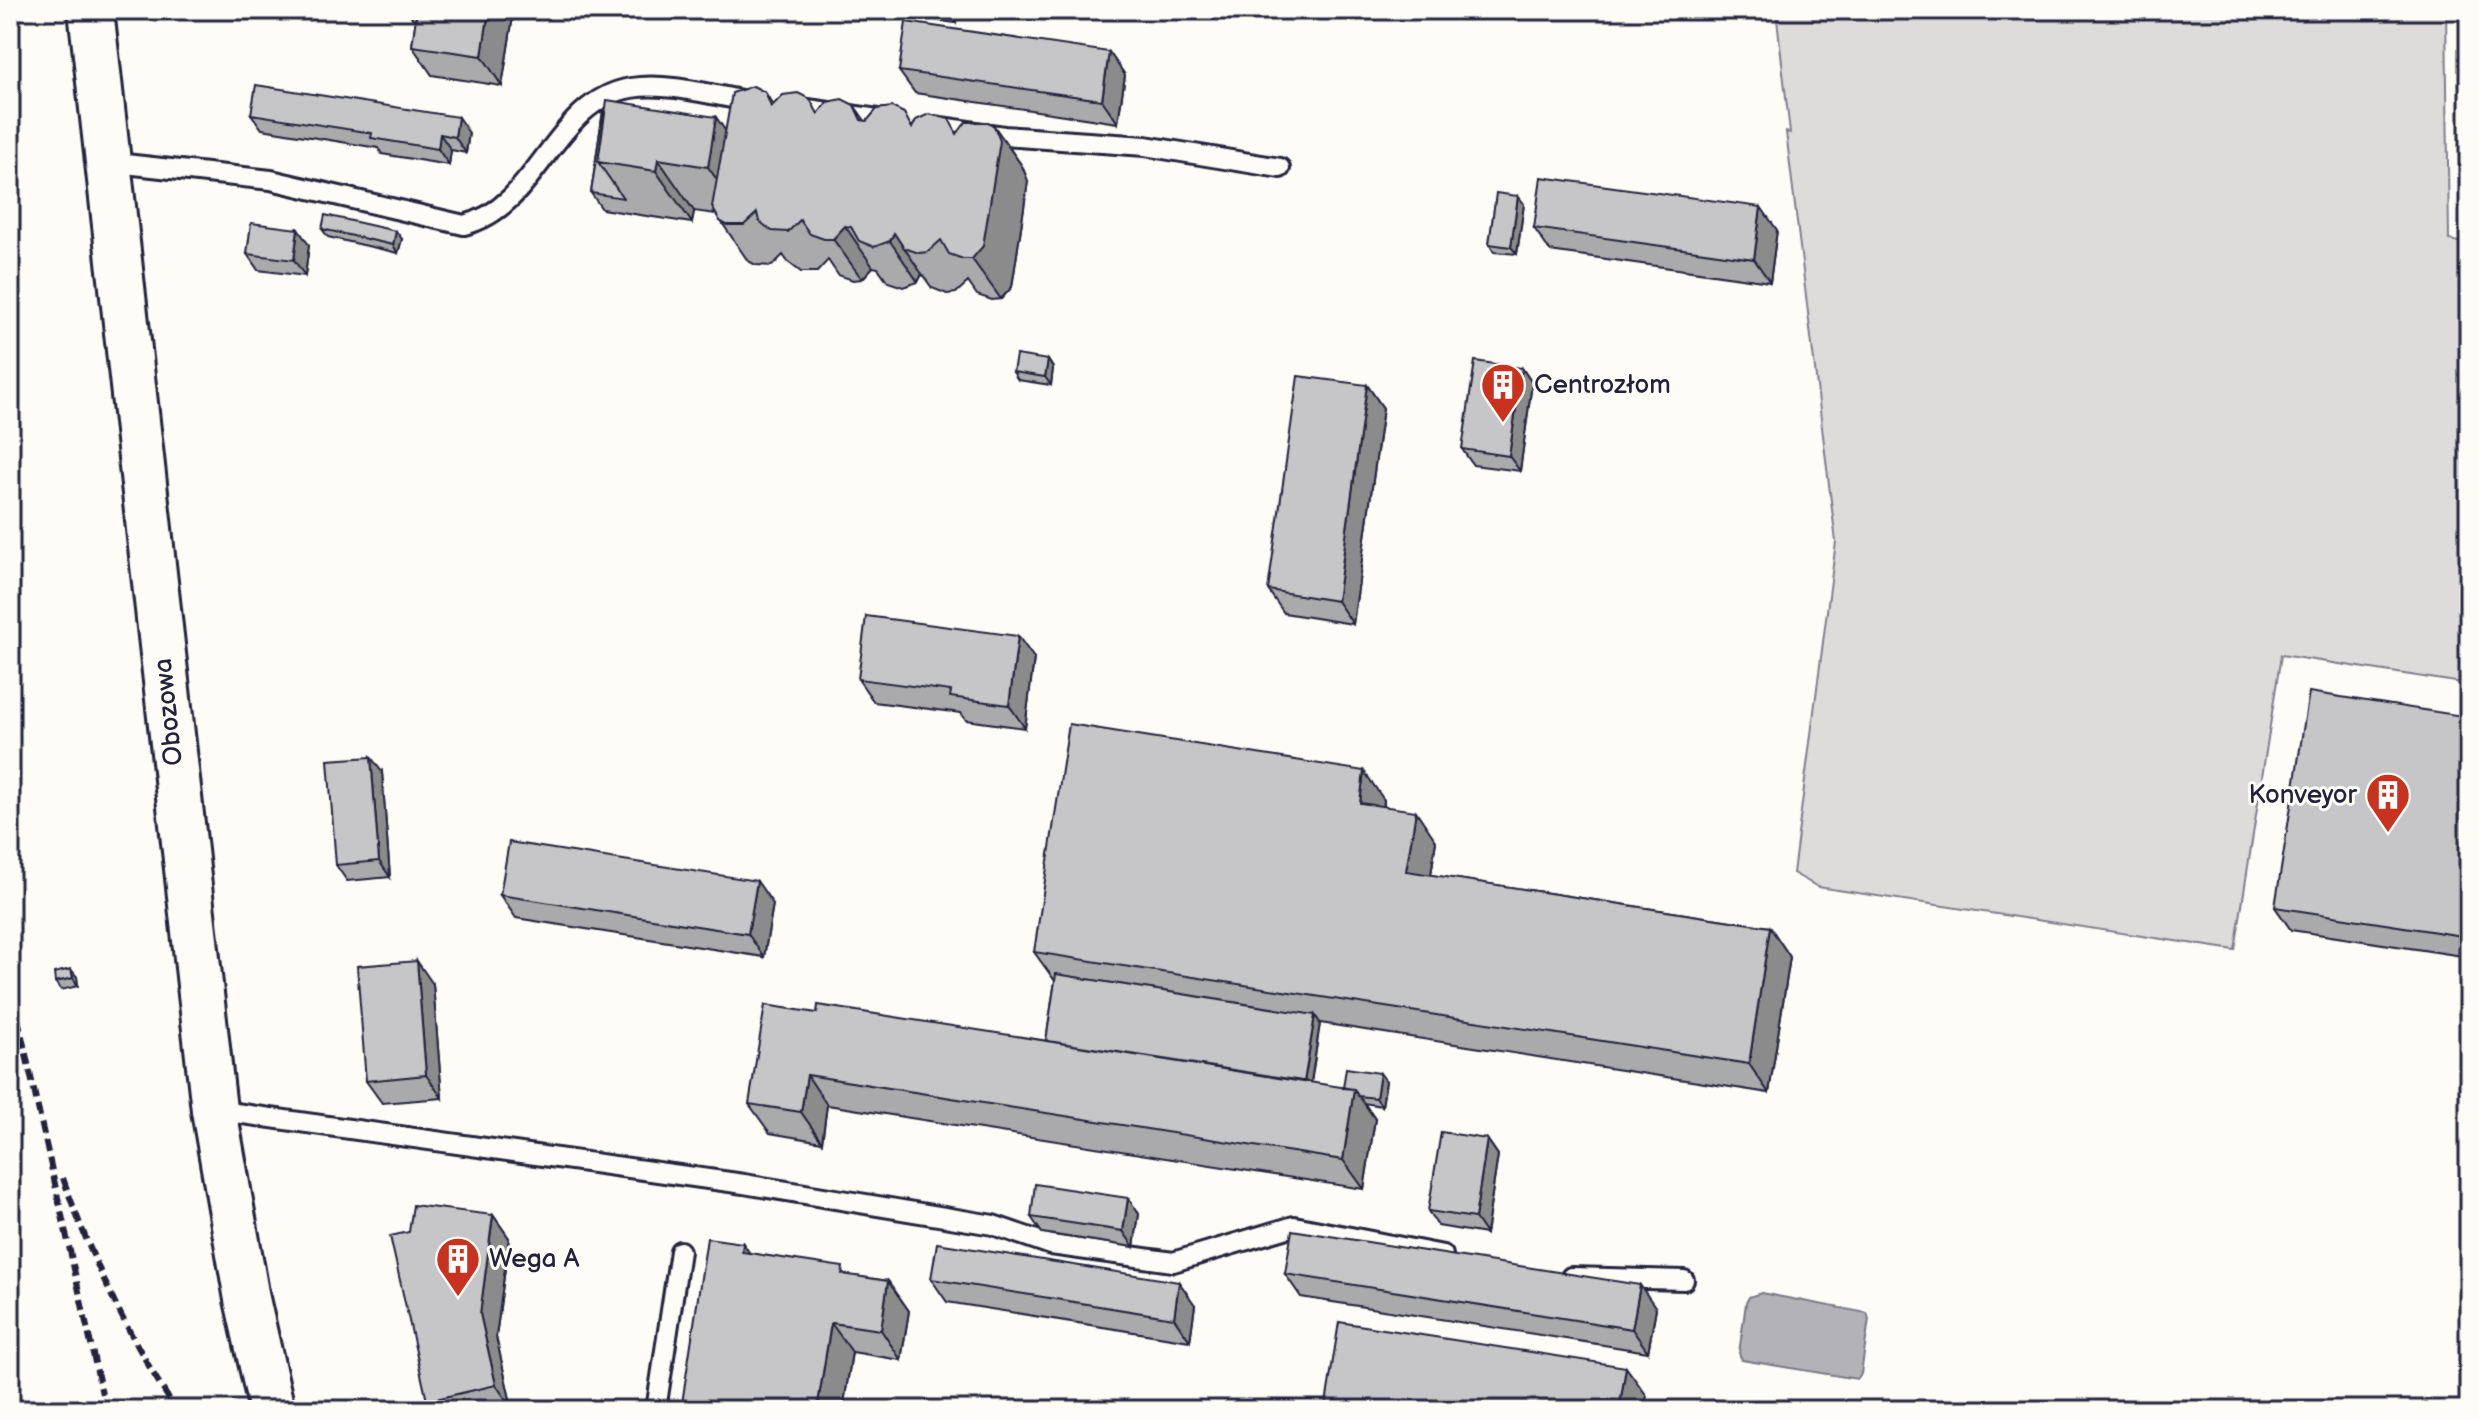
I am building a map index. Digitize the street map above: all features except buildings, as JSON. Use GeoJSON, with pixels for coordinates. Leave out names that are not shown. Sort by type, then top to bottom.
{"type":"FeatureCollection","features":[{"type":"Feature","properties":{"kind":"street","name":"Obozowa"},"geometry":{"type":"LineString","coordinates":[[91,10],[214,1110],[247,1299],[272,1410]]}},
{"type":"Feature","properties":{"kind":"lane"},"geometry":{"type":"LineString","coordinates":[[107,162],[271,180],[464,225],[495,214],[596,101],[622,90],[651,88],[1004,136],[1145,146],[1280,168]]}},
{"type":"Feature","properties":{"kind":"lane"},"geometry":{"type":"LineString","coordinates":[[214,1110],[744,1184],[993,1225],[1051,1245],[1173,1262],[1294,1226],[1458,1257]]}},
{"type":"Feature","properties":{"kind":"lane"},"geometry":{"type":"LineString","coordinates":[[656,1410],[680,1251]]}},
{"type":"Feature","properties":{"kind":"lane"},"geometry":{"type":"LineString","coordinates":[[1548,1274],[1684,1280]]}},
{"type":"Feature","properties":{"kind":"shaded area"},"geometry":{"type":"Polygon","coordinates":[[[1776,10],[2446,10],[2449,240],[2469,244],[2469,684],[2281,655],[2235,950],[1818,887],[1793,873],[1836,542],[1786,132],[1790,133],[1776,10]]]}},
{"type":"Feature","properties":{"kind":"shaded area"},"geometry":{"type":"Polygon","coordinates":[[[1761,1293],[1867,1313],[1869,1319],[1861,1374],[1857,1379],[1742,1360],[1739,1353],[1746,1303],[1749,1297],[1761,1293]]]}},
{"type":"Feature","properties":{"kind":"railway"},"geometry":{"type":"LineString","coordinates":[[10,983],[102,1394]]}},
{"type":"Feature","properties":{"kind":"railway"},"geometry":{"type":"LineString","coordinates":[[63,1178],[112,1297],[176,1410]]}},
{"type":"Feature","properties":{"kind":"railway"},"geometry":{"type":"LineString","coordinates":[[10,1360],[16,1410]]}},
{"type":"Feature","properties":{"kind":"place","name":"Centrozłom"},"geometry":{"type":"Point","coordinates":[1503,424]}},
{"type":"Feature","properties":{"kind":"place","name":"Konveyor"},"geometry":{"type":"Point","coordinates":[2388,834]}},
{"type":"Feature","properties":{"kind":"place","name":"Wega A"},"geometry":{"type":"Point","coordinates":[458,1298]}}]}
